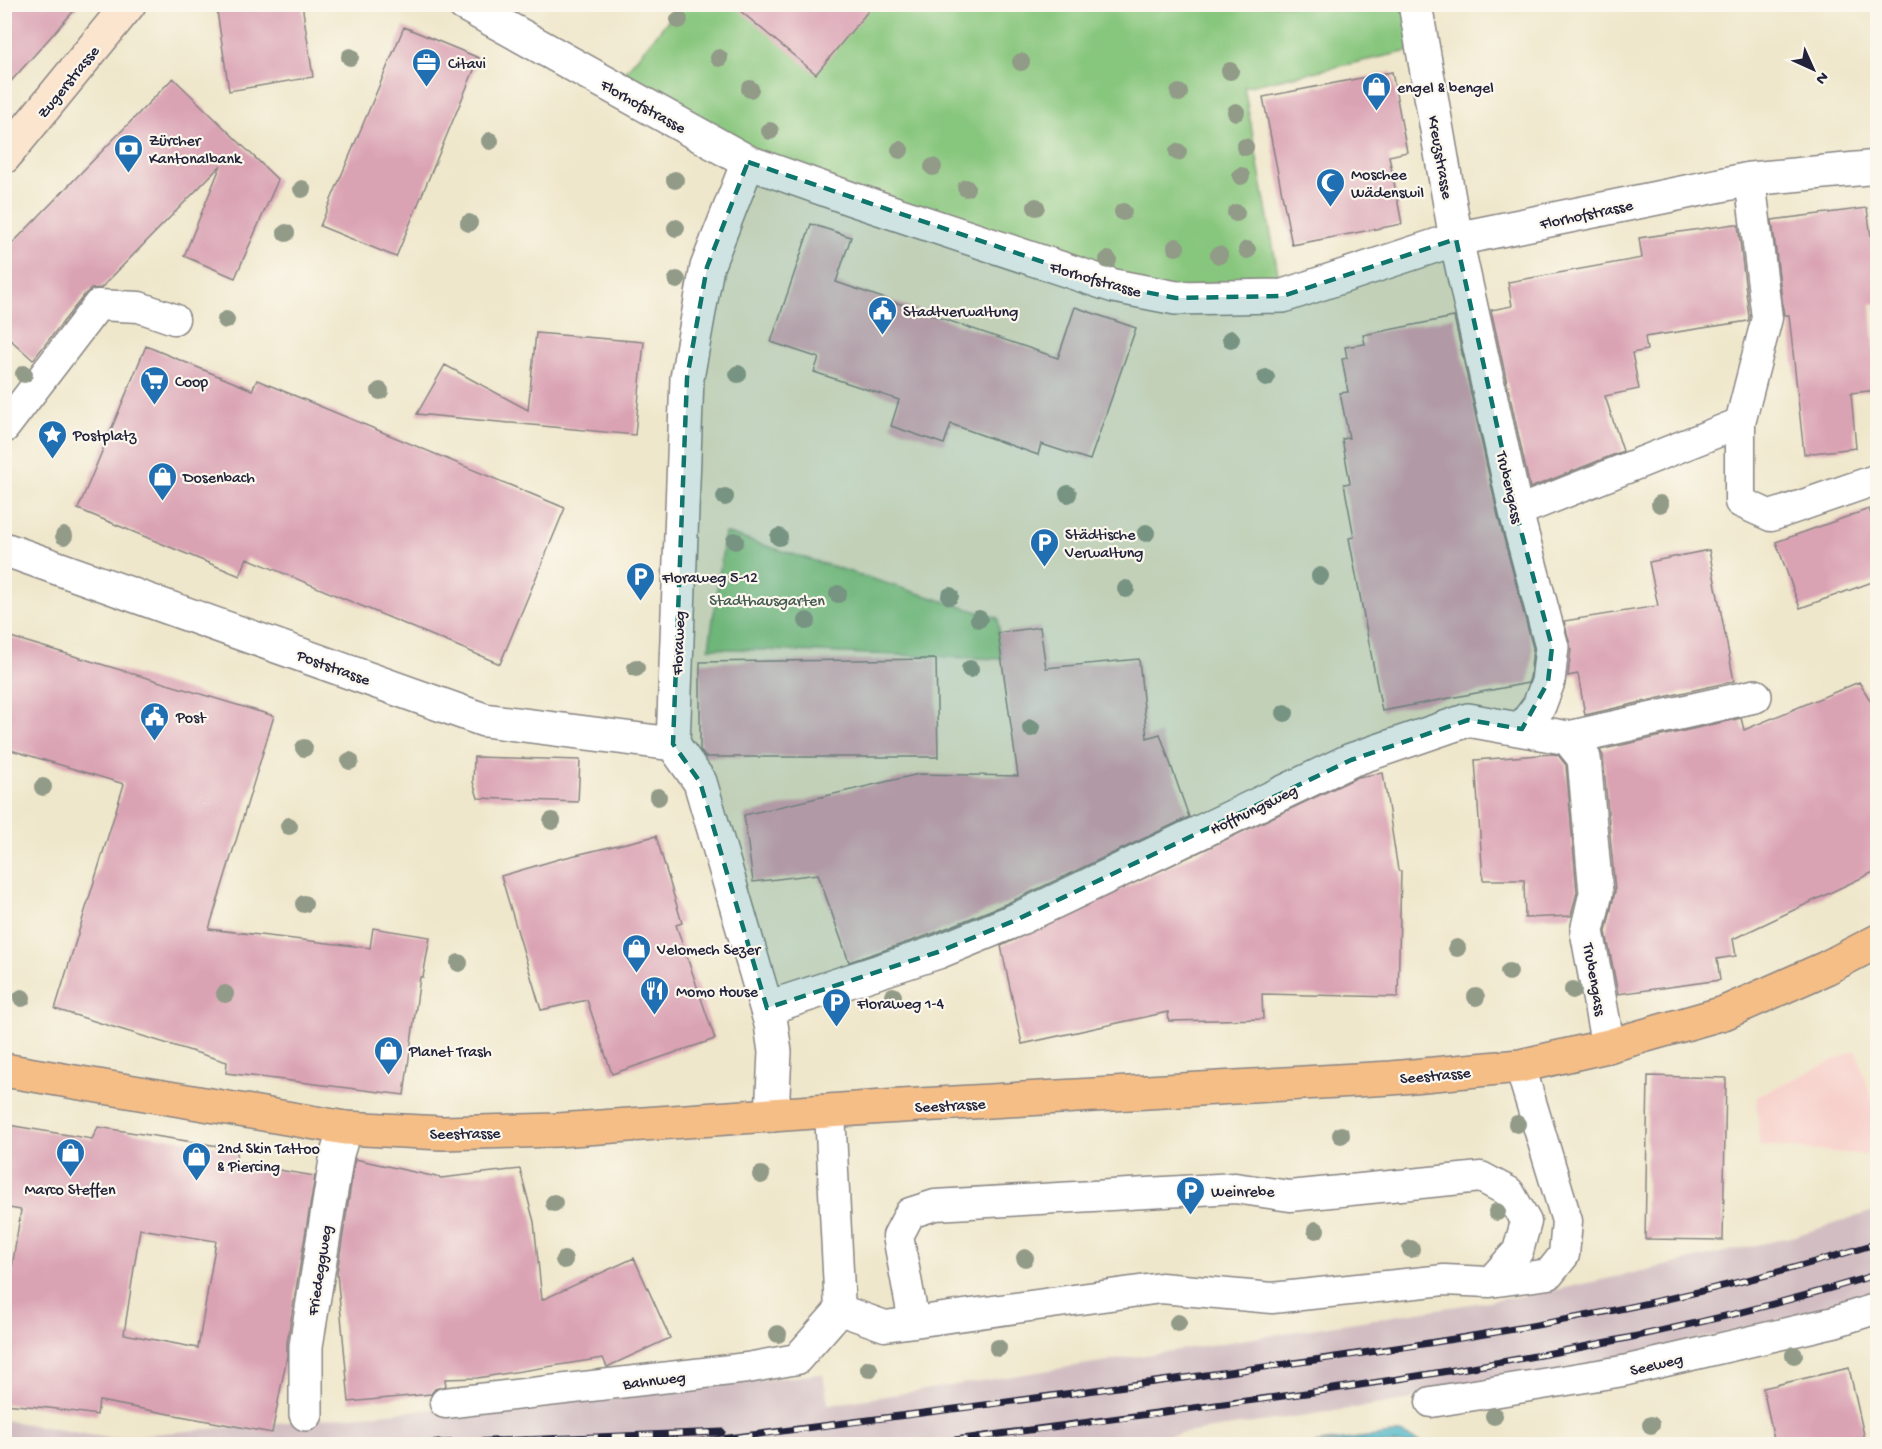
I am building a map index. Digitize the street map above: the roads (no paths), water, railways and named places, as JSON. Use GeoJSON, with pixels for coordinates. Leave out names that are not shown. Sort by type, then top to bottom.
{"type":"FeatureCollection","features":[{"type":"Feature","properties":{"kind":"main road","name":"Zugerstrasse"},"geometry":{"type":"LineString","coordinates":[[4,157],[129,4]]}},
{"type":"Feature","properties":{"kind":"main road","name":"Seestrasse"},"geometry":{"type":"LineString","coordinates":[[4,1070],[345,1128],[454,1133],[558,1130],[1391,1078],[1520,1066],[1608,1046],[1724,1013],[1826,968],[1878,941]]}},
{"type":"Feature","properties":{"kind":"street","name":"Florhofstrasse"},"geometry":{"type":"LineString","coordinates":[[464,4],[748,162],[1114,286],[1176,298],[1283,296],[1456,239],[1750,179],[1878,167]]}},
{"type":"Feature","properties":{"kind":"street","name":"Kreuzstrasse"},"geometry":{"type":"LineString","coordinates":[[1415,4],[1456,239]]}},
{"type":"Feature","properties":{"kind":"street","name":"Floraweg"},"geometry":{"type":"LineString","coordinates":[[673,744],[687,378],[707,267],[748,162]]}},
{"type":"Feature","properties":{"kind":"street","name":"Trubengass"},"geometry":{"type":"LineString","coordinates":[[1456,239],[1516,512],[1552,647],[1548,682],[1539,706],[1522,729]]}},
{"type":"Feature","properties":{"kind":"street","name":"Poststrasse"},"geometry":{"type":"LineString","coordinates":[[4,549],[484,720],[673,744]]}},
{"type":"Feature","properties":{"kind":"street","name":"Hoffnungsweg"},"geometry":{"type":"LineString","coordinates":[[766,1008],[938,952],[1016,920],[1351,760],[1468,720],[1569,738],[1755,696]]}},
{"type":"Feature","properties":{"kind":"street","name":"Trubengass"},"geometry":{"type":"LineString","coordinates":[[1569,738],[1584,758],[1596,893],[1587,931],[1608,1046]]}},
{"type":"Feature","properties":{"kind":"street"},"geometry":{"type":"LineString","coordinates":[[673,744],[700,782],[771,1024],[775,1052],[772,1115]]}},
{"type":"Feature","properties":{"kind":"street","name":"Friedeggweg"},"geometry":{"type":"LineString","coordinates":[[306,1414],[306,1346],[337,1154],[345,1128]]}},
{"type":"Feature","properties":{"kind":"lane"},"geometry":{"type":"LineString","coordinates":[[1750,179],[1767,318],[1740,423],[1740,502],[1771,516],[1878,479]]}},
{"type":"Feature","properties":{"kind":"lane"},"geometry":{"type":"LineString","coordinates":[[4,428],[98,305],[139,307],[174,319]]}},
{"type":"Feature","properties":{"kind":"lane"},"geometry":{"type":"LineString","coordinates":[[1516,512],[1740,423]]}},
{"type":"Feature","properties":{"kind":"lane"},"geometry":{"type":"LineString","coordinates":[[830,1112],[840,1310],[885,1326],[1161,1288],[1272,1298],[1444,1280],[1490,1282],[1549,1274],[1564,1255],[1567,1221],[1520,1066]]}},
{"type":"Feature","properties":{"kind":"lane"},"geometry":{"type":"LineString","coordinates":[[914,1322],[898,1236],[910,1213],[935,1205],[1235,1188],[1290,1196],[1481,1178],[1509,1192],[1526,1222],[1518,1251],[1490,1282]]}},
{"type":"Feature","properties":{"kind":"lane","name":"Seeweg"},"geometry":{"type":"LineString","coordinates":[[1431,1402],[1623,1371],[1834,1322],[1878,1308]]}},
{"type":"Feature","properties":{"kind":"lane","name":"Bahnweg"},"geometry":{"type":"LineString","coordinates":[[445,1403],[747,1368],[798,1359],[840,1310]]}},
{"type":"Feature","properties":{"kind":"water"},"geometry":{"type":"Polygon","coordinates":[[[1400,1433],[1424,1444],[1314,1444],[1400,1433]]]}},
{"type":"Feature","properties":{"kind":"railway"},"geometry":{"type":"LineString","coordinates":[[682,1444],[1121,1387],[1359,1354],[1534,1326],[1707,1290],[1878,1243]]}},
{"type":"Feature","properties":{"kind":"railway"},"geometry":{"type":"LineString","coordinates":[[925,1444],[1306,1393],[1450,1371],[1666,1330],[1808,1295],[1878,1274]]}},
{"type":"Feature","properties":{"kind":"railway"},"geometry":{"type":"LineString","coordinates":[[416,1444],[722,1432]]}},
{"type":"Feature","properties":{"kind":"place","name":"Citavi"},"geometry":{"type":"Point","coordinates":[427,88]}},
{"type":"Feature","properties":{"kind":"place","name":"engel & bengel"},"geometry":{"type":"Point","coordinates":[1376,112]}},
{"type":"Feature","properties":{"kind":"place","name":"Zürcher Kantonalbank"},"geometry":{"type":"Point","coordinates":[128,174]}},
{"type":"Feature","properties":{"kind":"place","name":"Moschee Wädenswil"},"geometry":{"type":"Point","coordinates":[1330,208]}},
{"type":"Feature","properties":{"kind":"place","name":"Stadtverwaltung"},"geometry":{"type":"Point","coordinates":[882,336]}},
{"type":"Feature","properties":{"kind":"place","name":"Coop"},"geometry":{"type":"Point","coordinates":[154,406]}},
{"type":"Feature","properties":{"kind":"place","name":"Postplatz"},"geometry":{"type":"Point","coordinates":[52,460]}},
{"type":"Feature","properties":{"kind":"place","name":"Dosenbach"},"geometry":{"type":"Point","coordinates":[162,502]}},
{"type":"Feature","properties":{"kind":"place","name":"Städtische Verwaltung"},"geometry":{"type":"Point","coordinates":[1044,568]}},
{"type":"Feature","properties":{"kind":"place","name":"Floraweg 5-12"},"geometry":{"type":"Point","coordinates":[641,602]}},
{"type":"Feature","properties":{"kind":"place","name":"Post"},"geometry":{"type":"Point","coordinates":[155,742]}},
{"type":"Feature","properties":{"kind":"place","name":"Velomech Sezer"},"geometry":{"type":"Point","coordinates":[636,974]}},
{"type":"Feature","properties":{"kind":"place","name":"Momo House"},"geometry":{"type":"Point","coordinates":[655,1016]}},
{"type":"Feature","properties":{"kind":"place","name":"Floraweg 1-4"},"geometry":{"type":"Point","coordinates":[836,1028]}},
{"type":"Feature","properties":{"kind":"place","name":"Planet Trash"},"geometry":{"type":"Point","coordinates":[388,1076]}},
{"type":"Feature","properties":{"kind":"place","name":"Marco Steffen"},"geometry":{"type":"Point","coordinates":[70,1178]}},
{"type":"Feature","properties":{"kind":"place","name":"2nd Skin Tattoo & Piercing"},"geometry":{"type":"Point","coordinates":[196,1182]}},
{"type":"Feature","properties":{"kind":"place","name":"Weinrebe"},"geometry":{"type":"Point","coordinates":[1190,1216]}},
{"type":"Feature","properties":{"kind":"park label","name":"Stadthausgarten"},"geometry":{"type":"Point","coordinates":[767,599]}}]}
